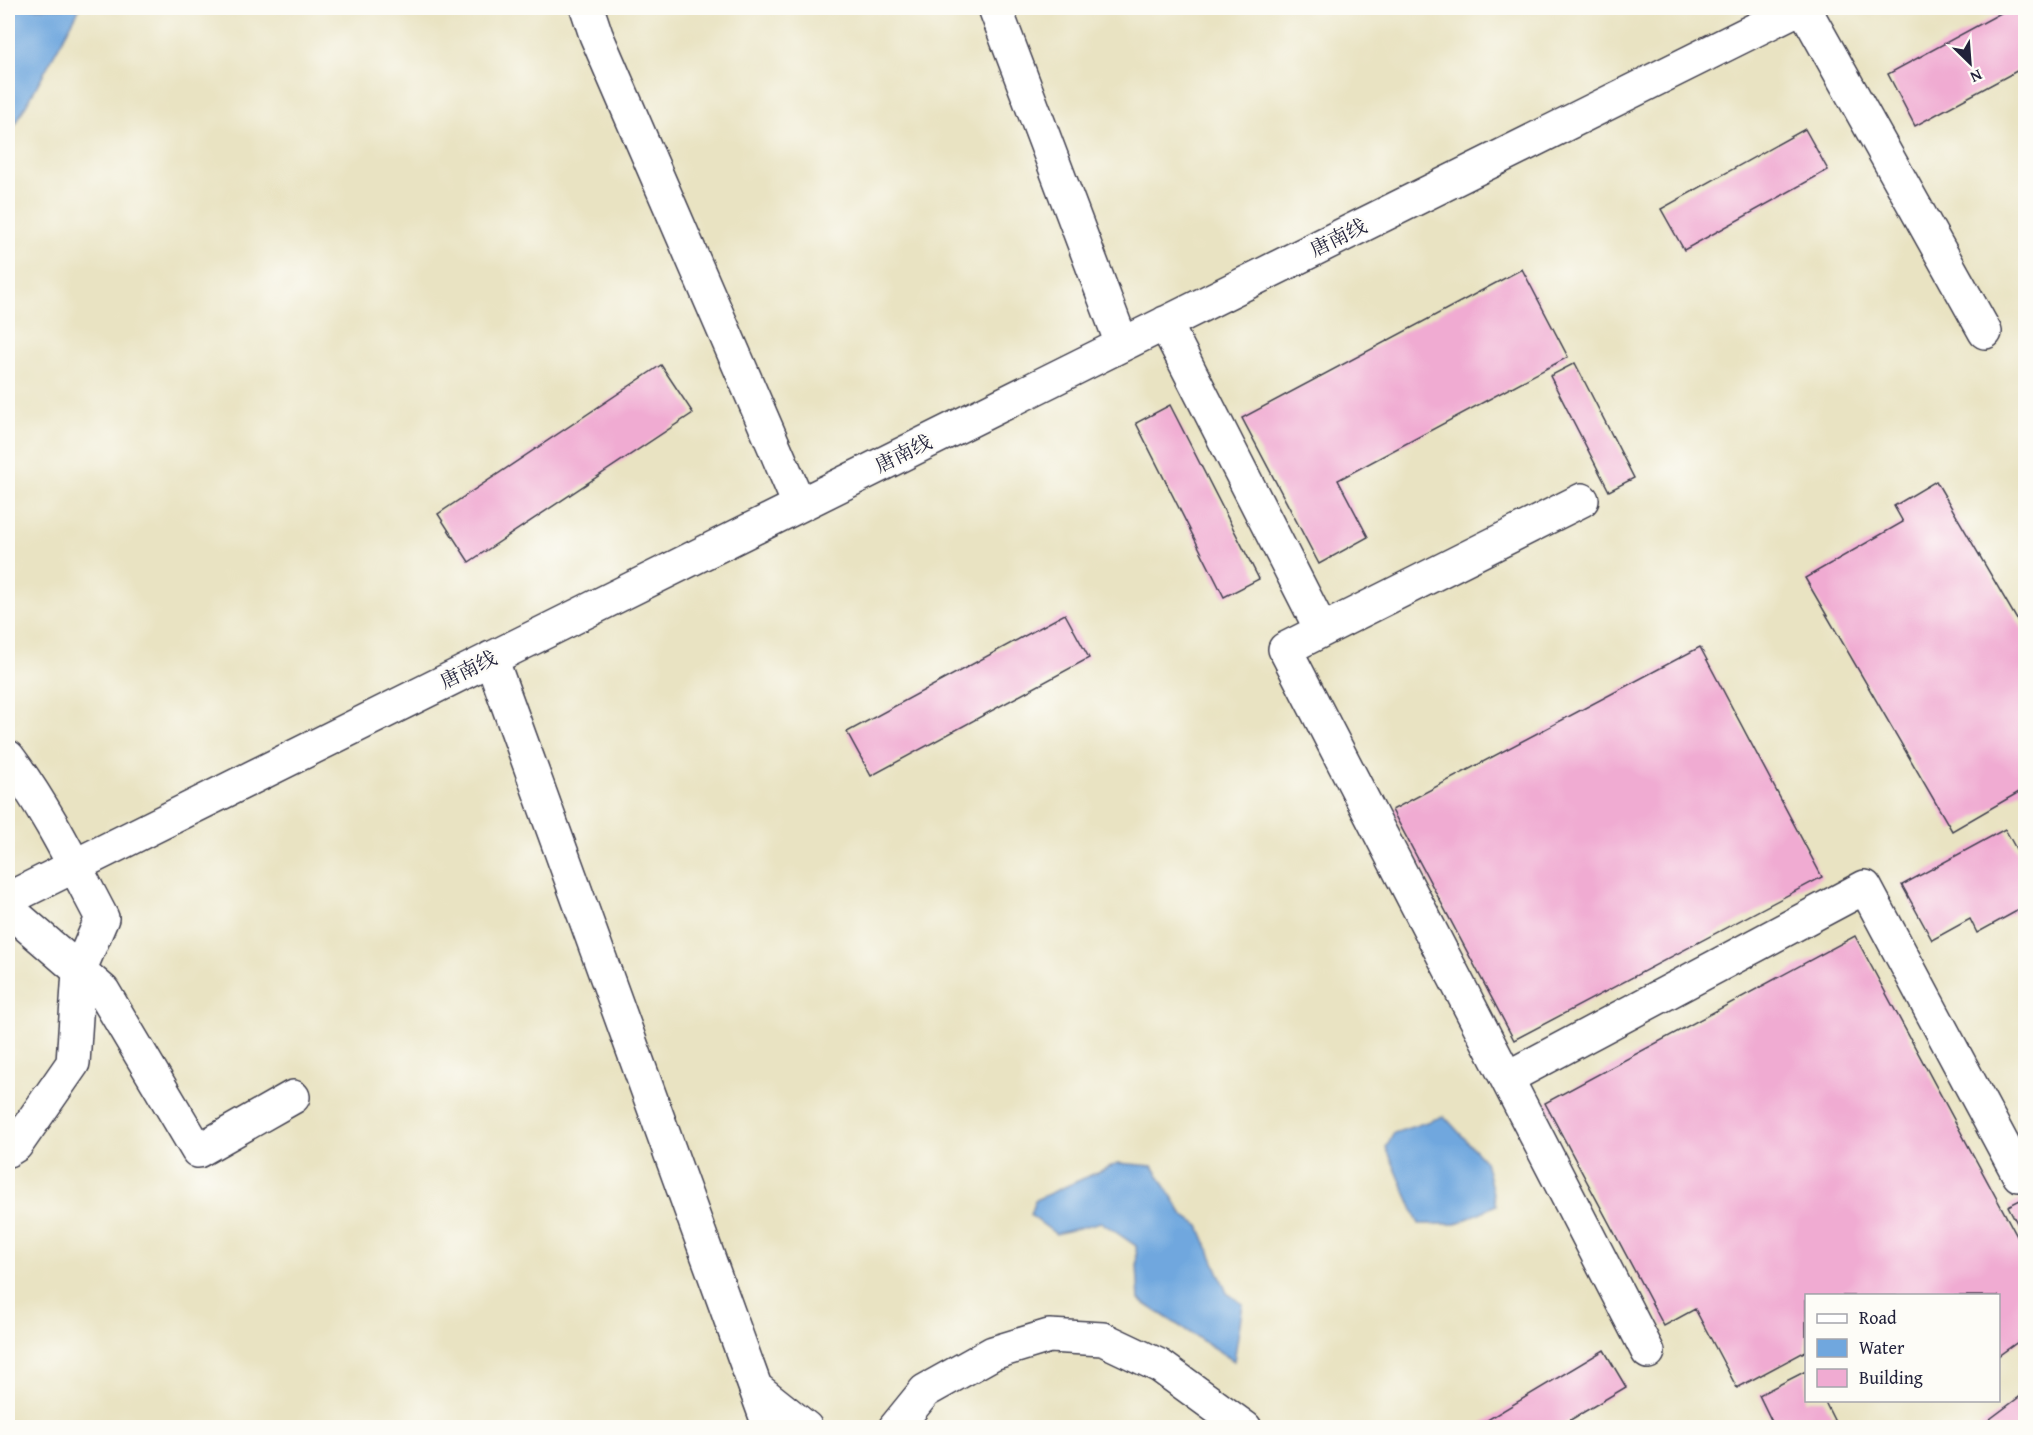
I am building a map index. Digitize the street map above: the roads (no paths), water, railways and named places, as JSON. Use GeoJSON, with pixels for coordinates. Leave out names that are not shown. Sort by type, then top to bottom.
{"type":"FeatureCollection","features":[{"type":"Feature","properties":{"kind":"street"},"geometry":{"type":"LineString","coordinates":[[587,8],[596,35],[800,504]]}},
{"type":"Feature","properties":{"kind":"street"},"geometry":{"type":"LineString","coordinates":[[995,8],[1122,344]]}},
{"type":"Feature","properties":{"kind":"street","name":"唐南线"},"geometry":{"type":"LineString","coordinates":[[8,899],[1799,8]]}},
{"type":"Feature","properties":{"kind":"street"},"geometry":{"type":"LineString","coordinates":[[1804,8],[1985,332]]}},
{"type":"Feature","properties":{"kind":"street"},"geometry":{"type":"LineString","coordinates":[[1165,323],[1321,629]]}},
{"type":"Feature","properties":{"kind":"street"},"geometry":{"type":"LineString","coordinates":[[1582,500],[1286,648],[1648,1352]]}},
{"type":"Feature","properties":{"kind":"street"},"geometry":{"type":"LineString","coordinates":[[491,658],[770,1428]]}},
{"type":"Feature","properties":{"kind":"street"},"geometry":{"type":"LineString","coordinates":[[8,757],[27,783],[75,865],[102,918],[80,971],[73,1063],[16,1145],[8,1150]]}},
{"type":"Feature","properties":{"kind":"street"},"geometry":{"type":"LineString","coordinates":[[1507,1078],[1865,887],[2019,1176]]}},
{"type":"Feature","properties":{"kind":"street"},"geometry":{"type":"LineString","coordinates":[[8,909],[103,991],[198,1151],[293,1097]]}},
{"type":"Feature","properties":{"kind":"street"},"geometry":{"type":"LineString","coordinates":[[895,1428],[925,1391],[993,1353],[1049,1336],[1102,1339],[1160,1365],[1245,1428]]}},
{"type":"Feature","properties":{"kind":"street"},"geometry":{"type":"LineString","coordinates":[[757,1389],[806,1428]]}},
{"type":"Feature","properties":{"kind":"water"},"geometry":{"type":"Polygon","coordinates":[[[8,8],[80,8],[8,135],[8,8]]]}},
{"type":"Feature","properties":{"kind":"water"},"geometry":{"type":"Polygon","coordinates":[[[1444,1116],[1485,1161],[1496,1205],[1456,1224],[1419,1224],[1386,1147],[1394,1133],[1444,1116]]]}},
{"type":"Feature","properties":{"kind":"water"},"geometry":{"type":"Polygon","coordinates":[[[1118,1163],[1153,1166],[1183,1215],[1199,1226],[1227,1293],[1243,1304],[1234,1361],[1139,1300],[1136,1246],[1101,1222],[1056,1234],[1030,1215],[1035,1200],[1118,1163]]]}}]}
